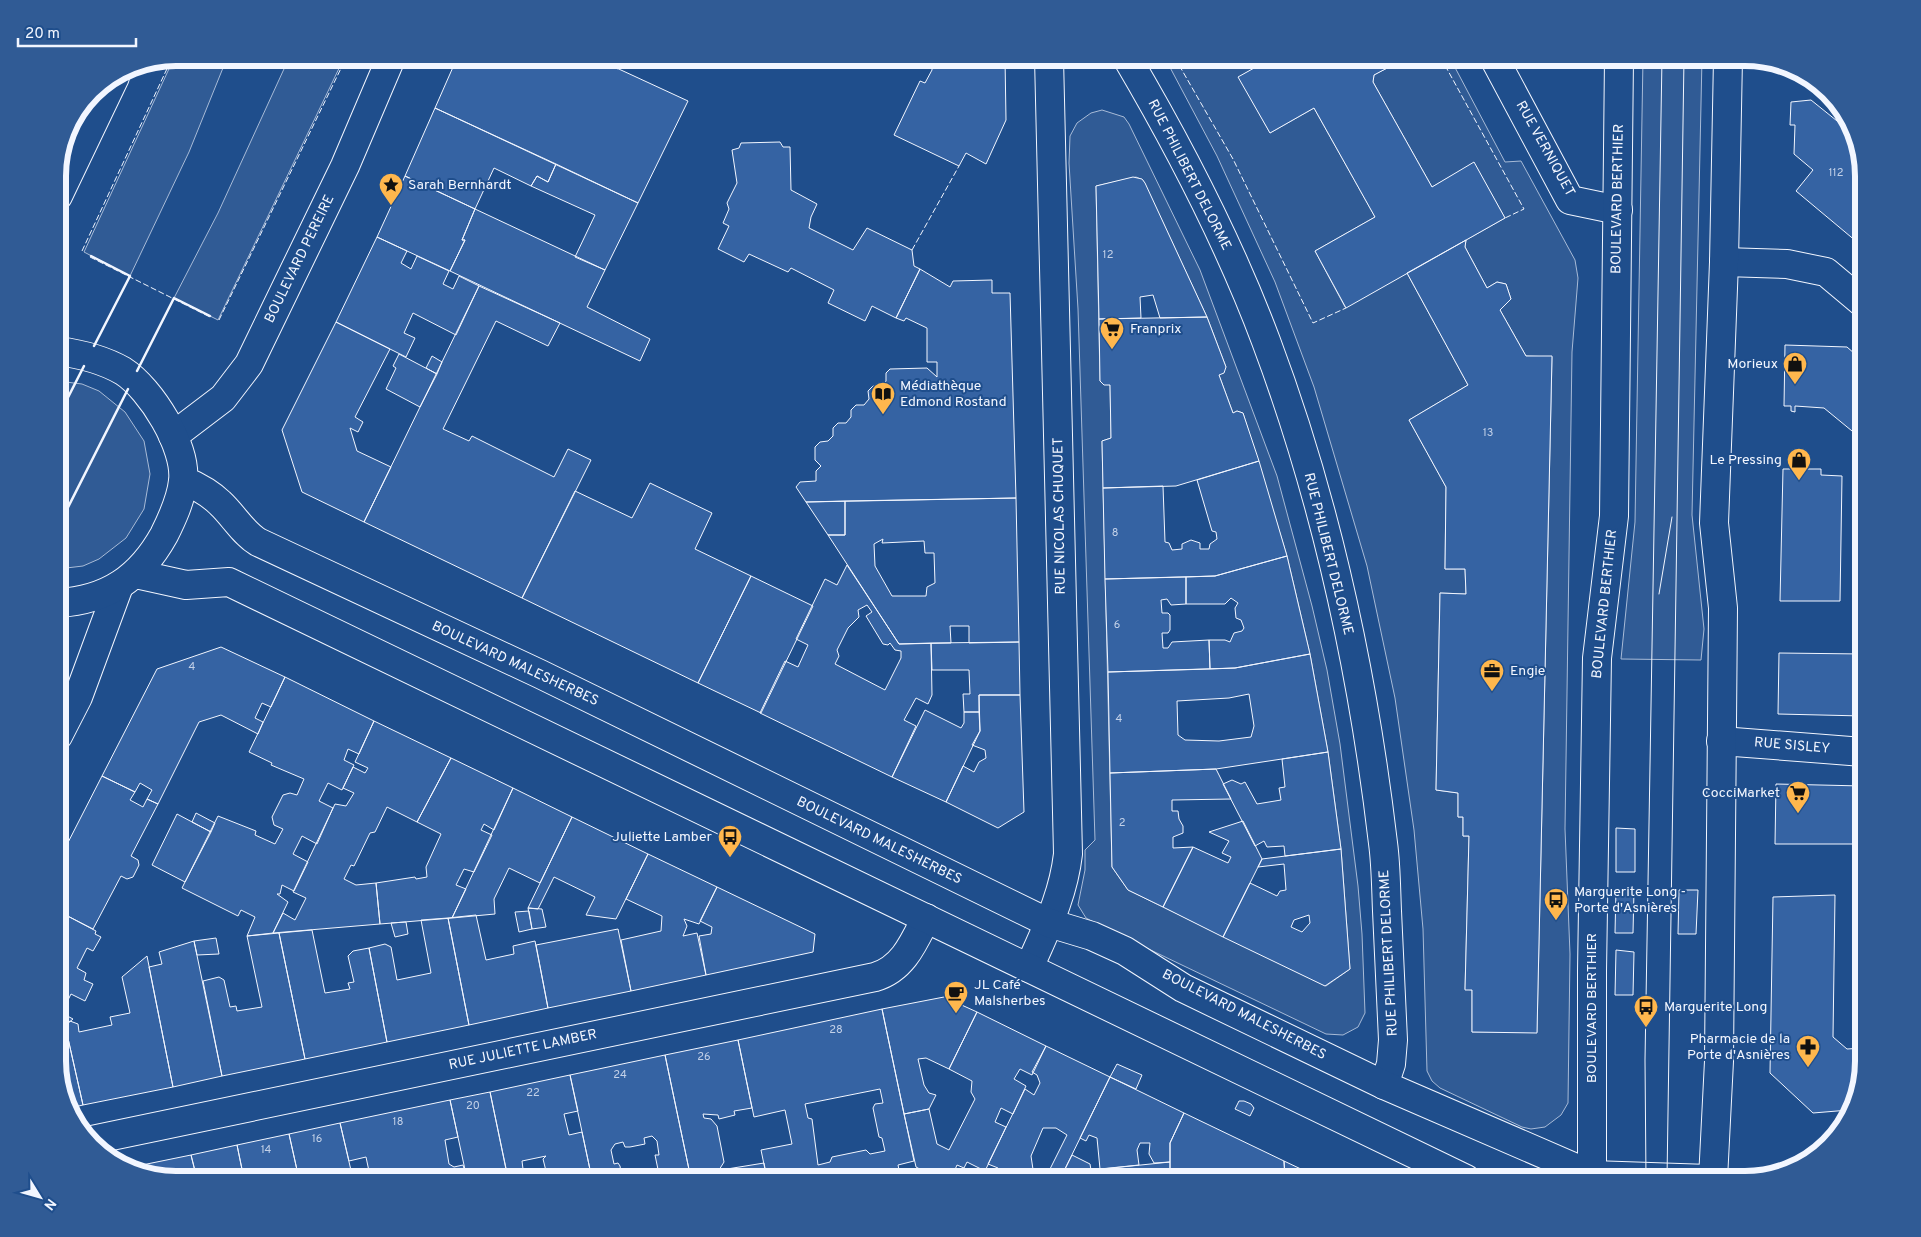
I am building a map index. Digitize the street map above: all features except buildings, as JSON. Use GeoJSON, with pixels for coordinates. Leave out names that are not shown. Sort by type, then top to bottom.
{"type":"FeatureCollection","features":[{"type":"Feature","properties":{"kind":"main road","name":"BOULEVARD PEREIRE"},"geometry":{"type":"LineString","coordinates":[[173,436],[223,398],[249,364],[345,166],[388,66]]}},
{"type":"Feature","properties":{"kind":"main road","name":"RUE NICOLAS CHUQUET"},"geometry":{"type":"LineString","coordinates":[[1029,968],[1065,881],[1068,830],[1049,66]]}},
{"type":"Feature","properties":{"kind":"main road","name":"RUE PHILIBERT DELORME"},"geometry":{"type":"LineString","coordinates":[[1132,66],[1166,126],[1222,236],[1266,340],[1315,493],[1344,608],[1366,724],[1384,846],[1393,1040],[1392,1064],[1384,1084]]}},
{"type":"Feature","properties":{"kind":"main road","name":"RUE VERNIQUET"},"geometry":{"type":"LineString","coordinates":[[1498,66],[1570,200],[1618,210]]}},
{"type":"Feature","properties":{"kind":"main road","name":"BOULEVARD BERTHIER"},"geometry":{"type":"LineString","coordinates":[[1592,1171],[1592,971],[1597,658],[1614,516],[1619,66]]}},
{"type":"Feature","properties":{"kind":"main road"},"geometry":{"type":"LineString","coordinates":[[1713,1171],[1719,1061],[1723,608],[1714,524],[1724,262],[1728,66]]}},
{"type":"Feature","properties":{"kind":"main road"},"geometry":{"type":"LineString","coordinates":[[66,179],[109,90]]}},
{"type":"Feature","properties":{"kind":"main road"},"geometry":{"type":"LineString","coordinates":[[1724,262],[1787,264],[1826,272],[1855,296]]}},
{"type":"Feature","properties":{"kind":"main road"},"geometry":{"type":"LineString","coordinates":[[66,353],[87,354],[124,372],[153,400],[173,436],[183,480],[173,518],[152,556],[128,580],[80,602],[66,603]]}},
{"type":"Feature","properties":{"kind":"main road","name":"BOULEVARD MALESHERBES"},"geometry":{"type":"LineString","coordinates":[[183,480],[205,490],[220,503],[244,531],[258,542],[540,674],[1048,923],[1092,936],[1124,951],[1183,988],[1384,1084],[1579,1171]]}},
{"type":"Feature","properties":{"kind":"main road"},"geometry":{"type":"LineString","coordinates":[[66,720],[78,697],[128,580]]}},
{"type":"Feature","properties":{"kind":"main road"},"geometry":{"type":"LineString","coordinates":[[128,580],[186,585],[229,582],[1447,1171]]}},
{"type":"Feature","properties":{"kind":"main road","name":"RUE SISLEY"},"geometry":{"type":"LineString","coordinates":[[1721,741],[1855,751]]}},
{"type":"Feature","properties":{"kind":"main road","name":"RUE JULIETTE LAMBER"},"geometry":{"type":"LineString","coordinates":[[99,1138],[875,977],[893,969],[906,954],[926,918]]}},
{"type":"Feature","properties":{"kind":"shaded area"},"geometry":{"type":"Polygon","coordinates":[[[170,66],[224,66],[189,152],[130,276],[84,252],[170,66]]]}},
{"type":"Feature","properties":{"kind":"shaded area"},"geometry":{"type":"Polygon","coordinates":[[[285,66],[340,66],[218,320],[174,298],[218,213],[285,66]]]}},
{"type":"Feature","properties":{"kind":"shaded area"},"geometry":{"type":"Polygon","coordinates":[[[1169,66],[1258,66],[1239,77],[1270,133],[1314,108],[1375,217],[1315,251],[1345,307],[1407,273],[1468,385],[1409,420],[1446,487],[1445,569],[1465,569],[1466,594],[1440,593],[1436,790],[1458,793],[1458,817],[1463,817],[1463,836],[1469,836],[1465,989],[1472,990],[1472,1032],[1537,1032],[1552,357],[1526,356],[1500,310],[1511,299],[1506,284],[1497,282],[1487,288],[1465,247],[1466,240],[1505,218],[1474,163],[1432,187],[1373,82],[1374,75],[1391,66],[1454,66],[1505,162],[1521,161],[1575,260],[1578,278],[1572,352],[1565,829],[1570,954],[1568,1103],[1561,1115],[1545,1127],[1531,1129],[1522,1127],[1440,1088],[1432,1081],[1427,1071],[1423,929],[1414,830],[1395,698],[1367,566],[1314,387],[1275,282],[1217,156],[1169,66]]]}},
{"type":"Feature","properties":{"kind":"shaded area"},"geometry":{"type":"Polygon","coordinates":[[[1643,66],[1702,66],[1692,515],[1704,629],[1701,660],[1621,659],[1635,522],[1643,66]]]}},
{"type":"Feature","properties":{"kind":"shaded area"},"geometry":{"type":"Polygon","coordinates":[[[1102,110],[1124,117],[1129,124],[1200,270],[1277,476],[1327,670],[1340,744],[1358,886],[1365,1013],[1358,1027],[1343,1035],[1326,1034],[1113,932],[1086,918],[1078,905],[1085,870],[1085,850],[1095,840],[1078,309],[1069,163],[1070,136],[1077,123],[1091,113],[1102,110]],[[1136,177],[1096,186],[1100,381],[1110,385],[1111,438],[1102,441],[1112,867],[1128,890],[1326,986],[1350,969],[1341,849],[1328,752],[1310,654],[1287,556],[1243,413],[1237,411],[1233,413],[1219,375],[1226,367],[1207,317],[1143,180],[1136,177]]]}},
{"type":"Feature","properties":{"kind":"shaded area"},"geometry":{"type":"Polygon","coordinates":[[[66,382],[82,384],[99,391],[125,412],[144,441],[150,474],[144,509],[126,538],[99,559],[83,566],[66,568],[66,382]]]}},
{"type":"Feature","properties":{"kind":"tram line"},"geometry":{"type":"LineString","coordinates":[[1646,1171],[1645,1060],[1662,66]]}},
{"type":"Feature","properties":{"kind":"tram line"},"geometry":{"type":"LineString","coordinates":[[1667,1171],[1684,66]]}},
{"type":"Feature","properties":{"kind":"tram line"},"geometry":{"type":"LineString","coordinates":[[1659,594],[1672,517]]}},
{"type":"Feature","properties":{"kind":"fence"},"geometry":{"type":"LineString","coordinates":[[82,251],[168,66]]}},
{"type":"Feature","properties":{"kind":"fence"},"geometry":{"type":"LineString","coordinates":[[219,320],[342,66]]}},
{"type":"Feature","properties":{"kind":"fence"},"geometry":{"type":"LineString","coordinates":[[1180,66],[1233,159],[1313,323],[1346,308]]}},
{"type":"Feature","properties":{"kind":"fence"},"geometry":{"type":"LineString","coordinates":[[1445,66],[1524,209],[1505,218]]}},
{"type":"Feature","properties":{"kind":"fence"},"geometry":{"type":"LineString","coordinates":[[912,250],[959,166]]}},
{"type":"Feature","properties":{"kind":"fence"},"geometry":{"type":"LineString","coordinates":[[90,257],[210,317]]}},
{"type":"Feature","properties":{"kind":"wall"},"geometry":{"type":"LineString","coordinates":[[91,256],[130,276],[94,346]]}},
{"type":"Feature","properties":{"kind":"wall"},"geometry":{"type":"LineString","coordinates":[[137,371],[174,298],[210,316]]}},
{"type":"Feature","properties":{"kind":"wall"},"geometry":{"type":"LineString","coordinates":[[66,401],[84,366]]}},
{"type":"Feature","properties":{"kind":"wall"},"geometry":{"type":"LineString","coordinates":[[66,511],[128,389]]}},
{"type":"Feature","properties":{"kind":"place","name":"Sarah Bernhardt"},"geometry":{"type":"Point","coordinates":[391,206]}},
{"type":"Feature","properties":{"kind":"place","name":"Franprix"},"geometry":{"type":"Point","coordinates":[1112,350]}},
{"type":"Feature","properties":{"kind":"place","name":"Morieux"},"geometry":{"type":"Point","coordinates":[1795,385]}},
{"type":"Feature","properties":{"kind":"place","name":"Médiathèque Edmond Rostand"},"geometry":{"type":"Point","coordinates":[883,415]}},
{"type":"Feature","properties":{"kind":"place","name":"Le Pressing"},"geometry":{"type":"Point","coordinates":[1799,481]}},
{"type":"Feature","properties":{"kind":"place","name":"Engie"},"geometry":{"type":"Point","coordinates":[1492,692]}},
{"type":"Feature","properties":{"kind":"place","name":"CocciMarket"},"geometry":{"type":"Point","coordinates":[1798,814]}},
{"type":"Feature","properties":{"kind":"place","name":"Juliette Lamber"},"geometry":{"type":"Point","coordinates":[730,858]}},
{"type":"Feature","properties":{"kind":"place","name":"Marguerite Long - Porte d'Asnières"},"geometry":{"type":"Point","coordinates":[1556,921]}},
{"type":"Feature","properties":{"kind":"place","name":"JL Café Malsherbes"},"geometry":{"type":"Point","coordinates":[956,1014]}},
{"type":"Feature","properties":{"kind":"place","name":"Marguerite Long"},"geometry":{"type":"Point","coordinates":[1646,1028]}},
{"type":"Feature","properties":{"kind":"place","name":"Pharmacie de la Porte d'Asnières"},"geometry":{"type":"Point","coordinates":[1808,1068]}}]}
